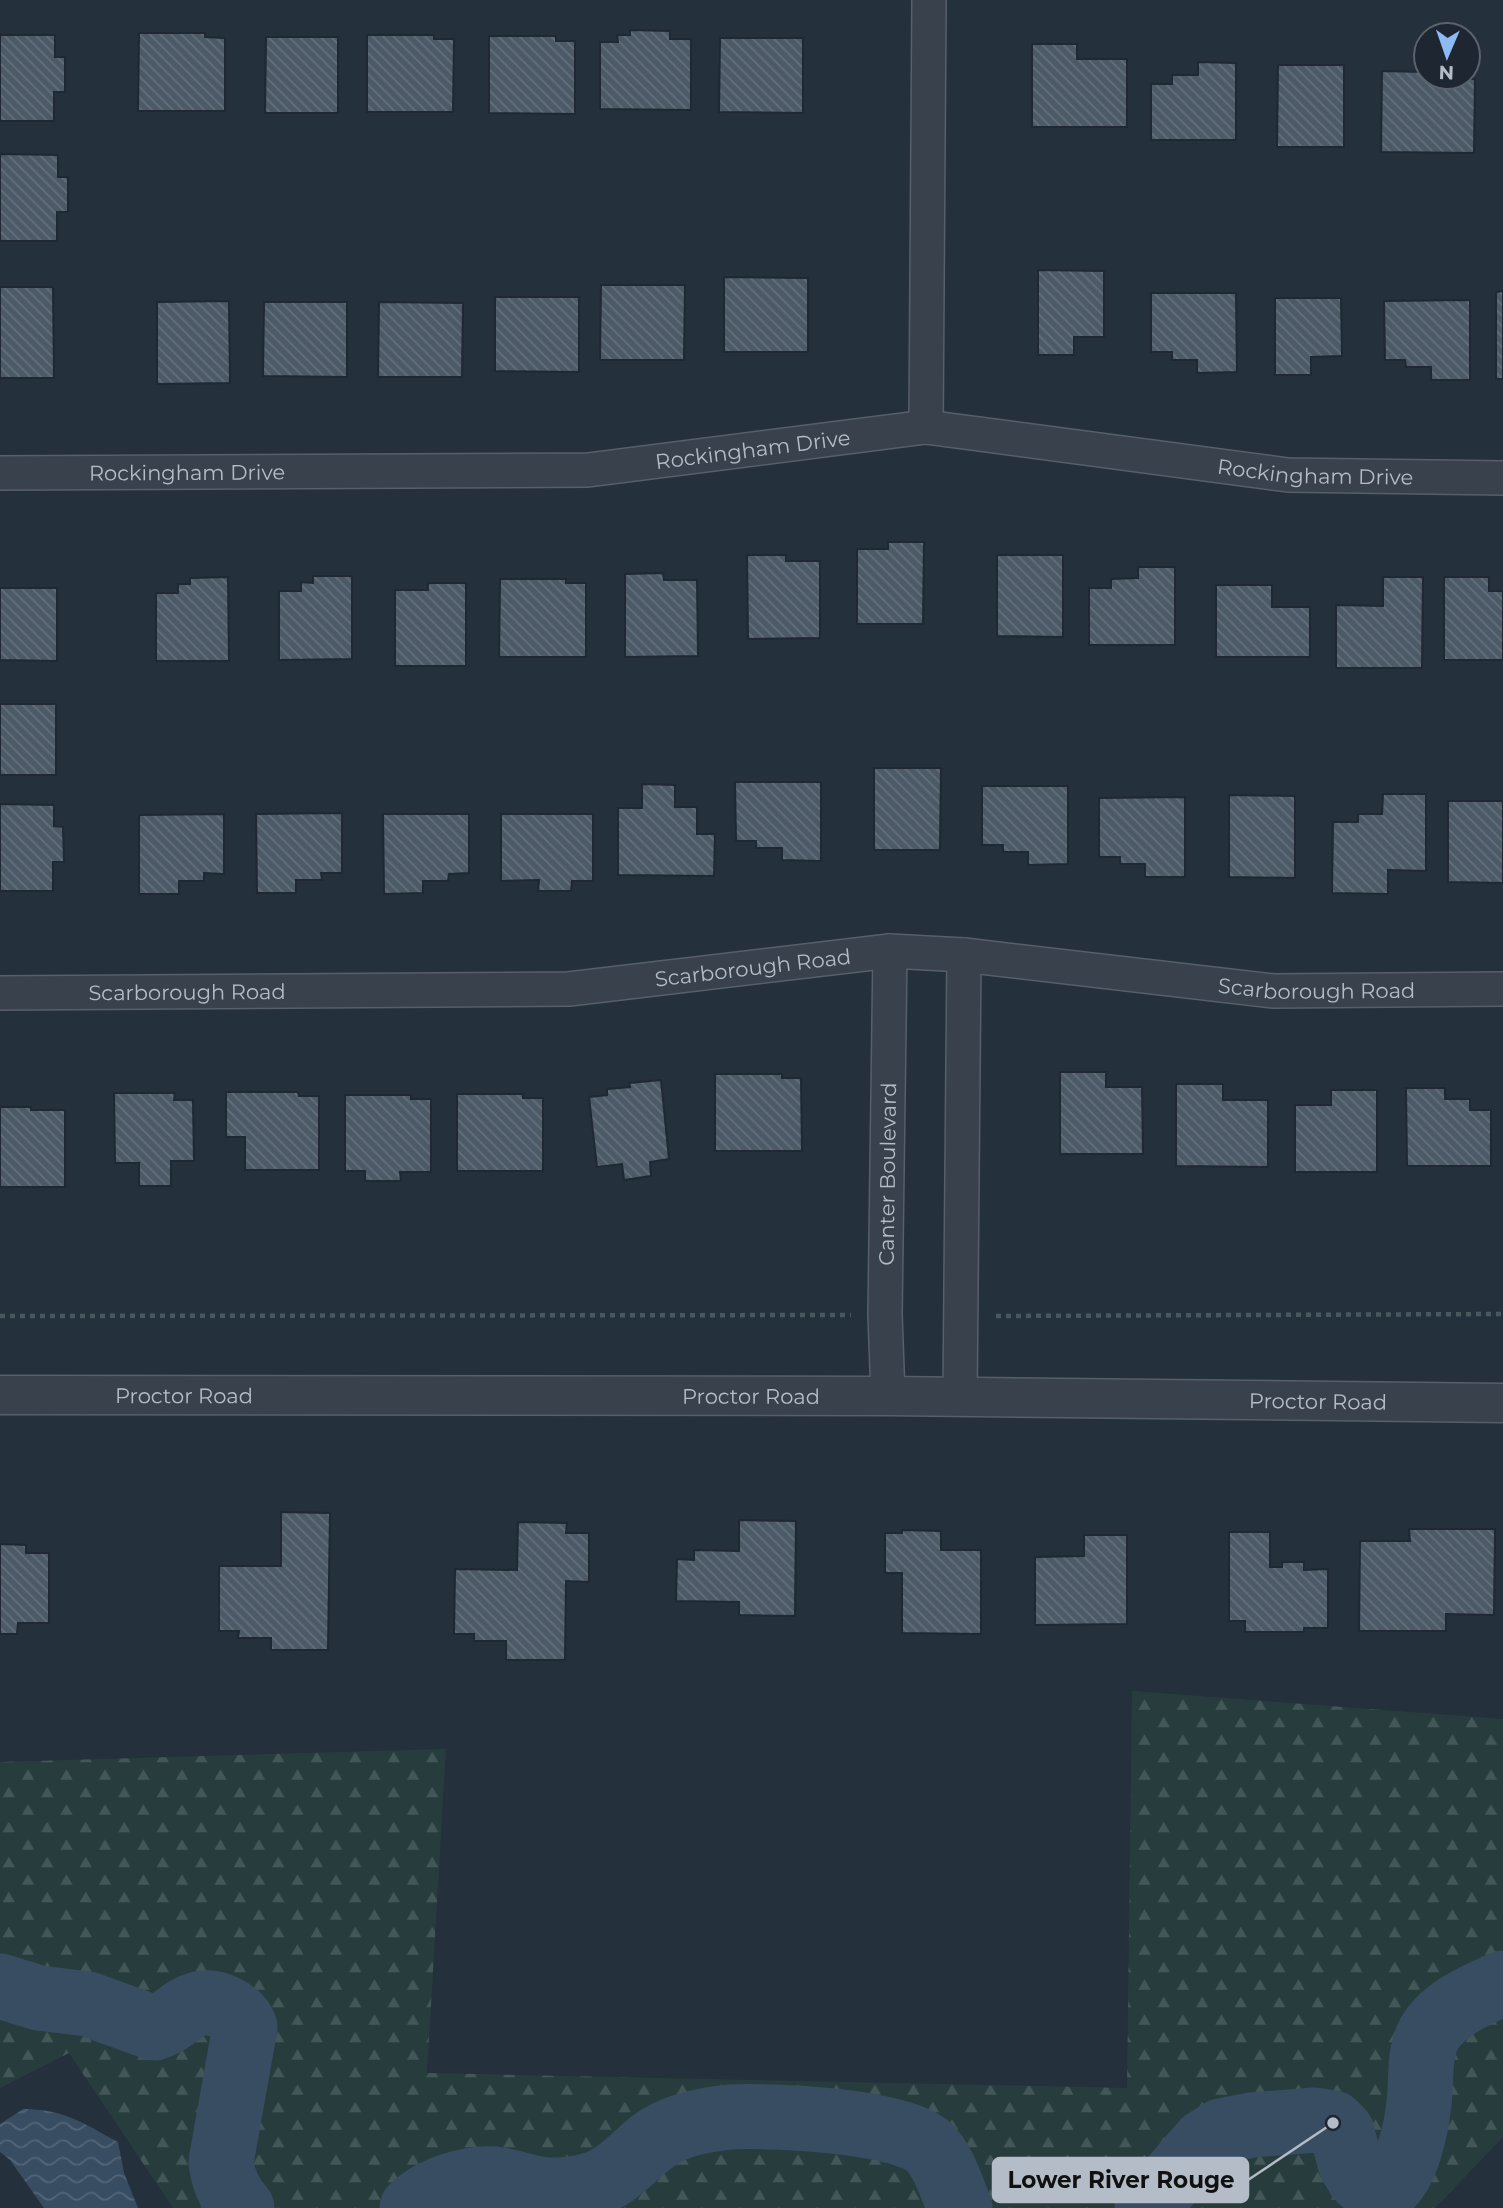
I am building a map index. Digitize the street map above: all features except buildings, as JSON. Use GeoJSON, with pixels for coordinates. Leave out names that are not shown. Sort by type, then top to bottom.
{"type":"FeatureCollection","features":[{"type":"Feature","properties":{"kind":"street"},"geometry":{"type":"LineString","coordinates":[[926,427],[929,0]]}},
{"type":"Feature","properties":{"kind":"street","name":"Rockingham Drive"},"geometry":{"type":"LineString","coordinates":[[0,473],[588,470],[926,427],[1288,475],[1503,478]]}},
{"type":"Feature","properties":{"kind":"street","name":"Scarborough Road"},"geometry":{"type":"LineString","coordinates":[[0,993],[569,989],[890,951],[964,955],[1274,991],[1503,989]]}},
{"type":"Feature","properties":{"kind":"street","name":"Canter Boulevard"},"geometry":{"type":"LineString","coordinates":[[888,1396],[885,1315],[890,951]]}},
{"type":"Feature","properties":{"kind":"street"},"geometry":{"type":"LineString","coordinates":[[960,1397],[964,955]]}},
{"type":"Feature","properties":{"kind":"street","name":"Proctor Road"},"geometry":{"type":"LineString","coordinates":[[0,1395],[888,1396],[1503,1403]]}},
{"type":"Feature","properties":{"kind":"path"},"geometry":{"type":"LineString","coordinates":[[960,1316],[1503,1314]]}},
{"type":"Feature","properties":{"kind":"path"},"geometry":{"type":"LineString","coordinates":[[0,1315],[885,1315]]}},
{"type":"Feature","properties":{"kind":"green space"},"geometry":{"type":"Polygon","coordinates":[[[1132,1691],[1503,1719],[1503,2137],[1435,2208],[173,2208],[69,2053],[0,2088],[0,1762],[446,1749],[427,2073],[1127,2088],[1132,1691]]]}},
{"type":"Feature","properties":{"kind":"water"},"geometry":{"type":"Polygon","coordinates":[[[23,2109],[62,2114],[118,2142],[124,2173],[138,2208],[44,2208],[10,2160],[0,2152],[0,2124],[23,2109]]]}},
{"type":"Feature","properties":{"kind":"waterway"},"geometry":{"type":"LineString","coordinates":[[1147,2208],[1204,2142],[1221,2131],[1252,2125],[1315,2120],[1333,2123],[1342,2132],[1350,2163],[1359,2178],[1373,2190],[1388,2187],[1401,2172],[1413,2136],[1419,2103],[1422,2059],[1429,2034],[1452,2010],[1503,1983]]}},
{"type":"Feature","properties":{"kind":"waterway"},"geometry":{"type":"LineString","coordinates":[[0,1986],[39,1998],[88,2004],[154,2028],[198,2004],[219,2005],[238,2016],[245,2027],[221,2162],[227,2186],[242,2208]]}},
{"type":"Feature","properties":{"kind":"waterway"},"geometry":{"type":"LineString","coordinates":[[412,2208],[439,2190],[473,2180],[495,2179],[546,2190],[590,2185],[613,2175],[662,2135],[687,2125],[730,2117],[834,2121],[864,2125],[914,2138],[929,2147],[939,2160],[960,2208]]}},
{"type":"Feature","properties":{"kind":"place","name":"Lower River Rouge"},"geometry":{"type":"Point","coordinates":[1333,2123]}}]}
